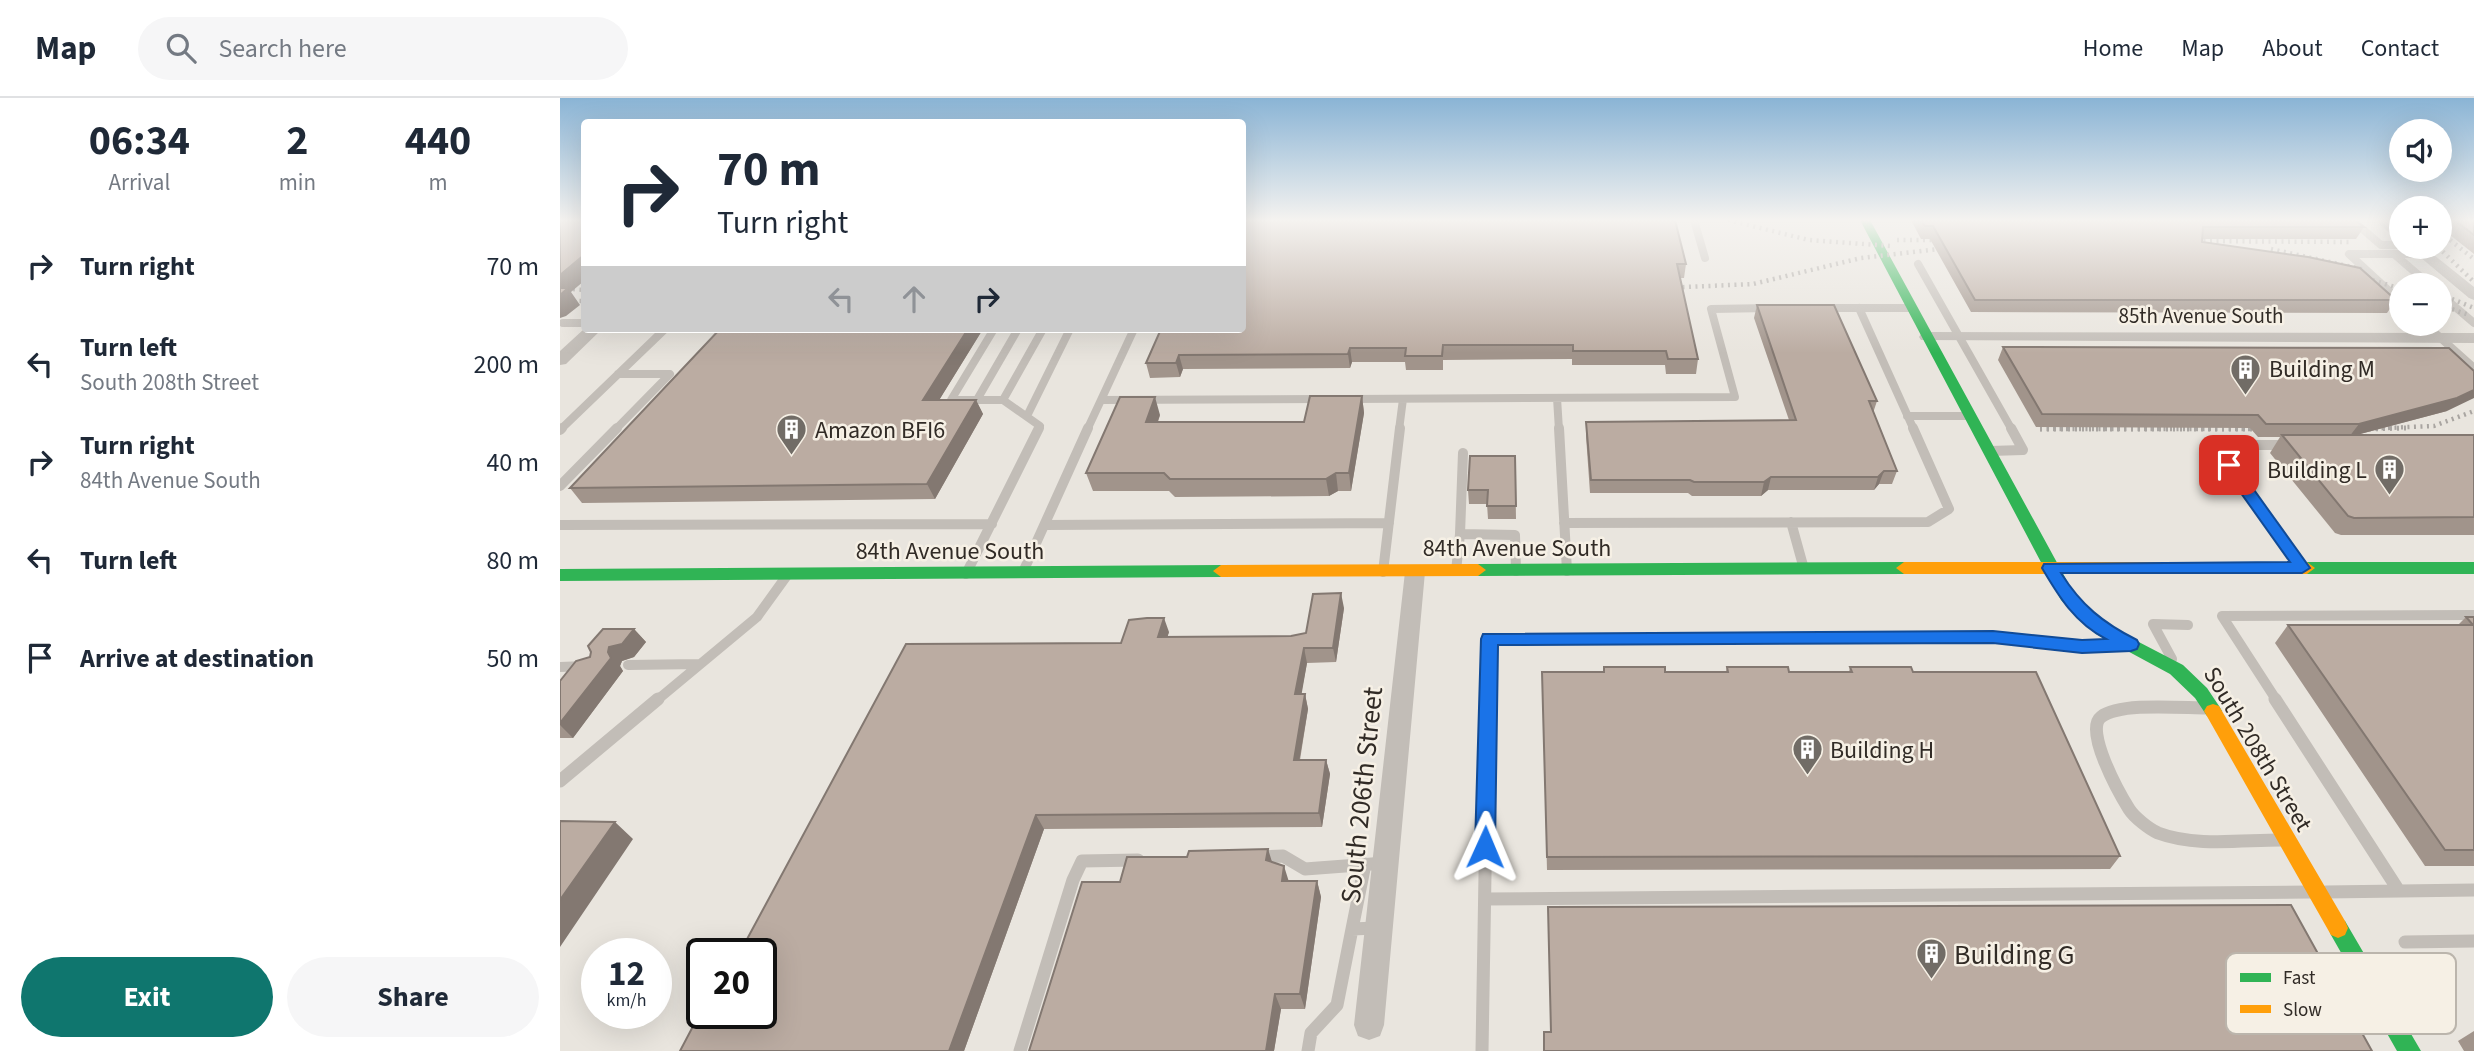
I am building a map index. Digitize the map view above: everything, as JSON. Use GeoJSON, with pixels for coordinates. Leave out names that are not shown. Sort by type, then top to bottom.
{"type":"FeatureCollection","features":[{"type":"Feature","properties":{"kind":"main road","name":"South 208th Street"},"geometry":{"type":"LineString","coordinates":[[1889,264],[2067,596],[2081,613],[2102,629],[2175,664],[2194,682],[2353,953]]}},
{"type":"Feature","properties":{"kind":"main road","name":"84th Avenue South"},"geometry":{"type":"LineString","coordinates":[[560,575],[2474,568]]}},
{"type":"Feature","properties":{"kind":"main road","name":"South 208th Street"},"geometry":{"type":"LineString","coordinates":[[2400,1034],[2410,1051]]}},
{"type":"Feature","properties":{"kind":"street"},"geometry":{"type":"LineString","coordinates":[[2436,264],[2474,295]]}},
{"type":"Feature","properties":{"kind":"street"},"geometry":{"type":"LineString","coordinates":[[560,360],[567,347],[588,333]]}},
{"type":"Feature","properties":{"kind":"street","name":"85th Avenue South"},"geometry":{"type":"LineString","coordinates":[[1927,337],[2474,338]]}},
{"type":"Feature","properties":{"kind":"street","name":"South 206th Street"},"geometry":{"type":"LineString","coordinates":[[1369,1025],[1379,928],[1375,864],[1415,572]]}},
{"type":"Feature","properties":{"kind":"lane"},"geometry":{"type":"LineString","coordinates":[[1918,264],[2023,450],[1987,451]]}},
{"type":"Feature","properties":{"kind":"lane"},"geometry":{"type":"LineString","coordinates":[[2360,264],[2389,291]]}},
{"type":"Feature","properties":{"kind":"lane"},"geometry":{"type":"LineString","coordinates":[[2452,304],[2474,323]]}},
{"type":"Feature","properties":{"kind":"lane"},"geometry":{"type":"LineString","coordinates":[[1818,308],[1912,308]]}},
{"type":"Feature","properties":{"kind":"lane"},"geometry":{"type":"LineString","coordinates":[[1564,523],[1928,522],[1949,509],[1859,308]]}},
{"type":"Feature","properties":{"kind":"lane"},"geometry":{"type":"LineString","coordinates":[[1101,400],[1735,397],[1712,309],[1778,309]]}},
{"type":"Feature","properties":{"kind":"lane"},"geometry":{"type":"LineString","coordinates":[[563,323],[581,323]]}},
{"type":"Feature","properties":{"kind":"lane"},"geometry":{"type":"LineString","coordinates":[[560,430],[661,333]]}},
{"type":"Feature","properties":{"kind":"lane"},"geometry":{"type":"LineString","coordinates":[[966,573],[1040,426],[1003,400],[951,400],[992,333]]}},
{"type":"Feature","properties":{"kind":"lane"},"geometry":{"type":"LineString","coordinates":[[978,398],[1016,333]]}},
{"type":"Feature","properties":{"kind":"lane"},"geometry":{"type":"LineString","coordinates":[[1003,400],[1041,333]]}},
{"type":"Feature","properties":{"kind":"lane"},"geometry":{"type":"LineString","coordinates":[[1027,416],[1068,333]]}},
{"type":"Feature","properties":{"kind":"lane"},"geometry":{"type":"LineString","coordinates":[[1022,573],[1132,333]]}},
{"type":"Feature","properties":{"kind":"lane"},"geometry":{"type":"LineString","coordinates":[[2440,338],[2474,368]]}},
{"type":"Feature","properties":{"kind":"lane"},"geometry":{"type":"LineString","coordinates":[[560,486],[670,374],[618,374]]}},
{"type":"Feature","properties":{"kind":"lane"},"geometry":{"type":"LineString","coordinates":[[1557,398],[1567,571]]}},
{"type":"Feature","properties":{"kind":"lane"},"geometry":{"type":"LineString","coordinates":[[1383,572],[1403,399]]}},
{"type":"Feature","properties":{"kind":"lane"},"geometry":{"type":"LineString","coordinates":[[1907,416],[1969,416]]}},
{"type":"Feature","properties":{"kind":"lane"},"geometry":{"type":"LineString","coordinates":[[2296,445],[2214,445],[2302,568]]}},
{"type":"Feature","properties":{"kind":"lane"},"geometry":{"type":"LineString","coordinates":[[1456,571],[1463,453]]}},
{"type":"Feature","properties":{"kind":"lane"},"geometry":{"type":"LineString","coordinates":[[1791,522],[1804,569]]}},
{"type":"Feature","properties":{"kind":"lane"},"geometry":{"type":"LineString","coordinates":[[1045,525],[1389,523]]}},
{"type":"Feature","properties":{"kind":"lane"},"geometry":{"type":"LineString","coordinates":[[560,525],[992,524]]}},
{"type":"Feature","properties":{"kind":"lane"},"geometry":{"type":"LineString","coordinates":[[1460,534],[1515,535],[1516,571]]}},
{"type":"Feature","properties":{"kind":"lane"},"geometry":{"type":"LineString","coordinates":[[560,781],[757,617],[788,574]]}},
{"type":"Feature","properties":{"kind":"lane"},"geometry":{"type":"LineString","coordinates":[[2399,891],[2222,616],[2474,615]]}},
{"type":"Feature","properties":{"kind":"lane"},"geometry":{"type":"LineString","coordinates":[[2175,664],[2153,624],[2189,625]]}},
{"type":"Feature","properties":{"kind":"lane"},"geometry":{"type":"LineString","coordinates":[[1482,1051],[1489,639],[1993,637],[2082,646],[2131,644]]}},
{"type":"Feature","properties":{"kind":"lane"},"geometry":{"type":"LineString","coordinates":[[628,665],[700,664]]}},
{"type":"Feature","properties":{"kind":"lane"},"geometry":{"type":"LineString","coordinates":[[560,667],[596,666]]}},
{"type":"Feature","properties":{"kind":"lane"},"geometry":{"type":"LineString","coordinates":[[2211,708],[2114,709],[2099,718],[2095,726],[2096,741],[2130,811],[2155,832],[2182,840],[2287,839]]}},
{"type":"Feature","properties":{"kind":"lane"},"geometry":{"type":"LineString","coordinates":[[1243,857],[1283,856],[1305,869],[1375,864],[1352,929],[1337,1006],[1311,1033],[1308,1051]]}},
{"type":"Feature","properties":{"kind":"lane"},"geometry":{"type":"LineString","coordinates":[[1020,1051],[1073,880],[1082,861],[1149,859]]}},
{"type":"Feature","properties":{"kind":"lane"},"geometry":{"type":"LineString","coordinates":[[1485,899],[2474,890]]}},
{"type":"Feature","properties":{"kind":"lane"},"geometry":{"type":"LineString","coordinates":[[1352,929],[1379,928]]}},
{"type":"Feature","properties":{"kind":"lane"},"geometry":{"type":"LineString","coordinates":[[2405,942],[2474,941]]}},
{"type":"Feature","properties":{"kind":"building"},"geometry":{"type":"Polygon","coordinates":[[[560,264],[573,264],[560,275],[560,264]]]}},
{"type":"Feature","properties":{"kind":"building"},"geometry":{"type":"Polygon","coordinates":[[[1246,264],[1677,264],[1698,359],[1668,359],[1666,351],[1573,351],[1573,345],[1443,345],[1442,356],[1405,356],[1406,348],[1350,348],[1348,354],[1179,355],[1176,363],[1146,363],[1159,333],[1246,333],[1246,264]]]}},
{"type":"Feature","properties":{"kind":"building"},"geometry":{"type":"Polygon","coordinates":[[[1955,264],[2343,264],[2360,268],[2389,294],[2389,300],[1975,300],[1955,264]]]}},
{"type":"Feature","properties":{"kind":"building"},"geometry":{"type":"Polygon","coordinates":[[[1757,305],[1834,305],[1877,401],[1869,401],[1897,471],[1884,471],[1878,477],[1771,477],[1764,482],[1591,480],[1586,422],[1796,420],[1757,305]]]}},
{"type":"Feature","properties":{"kind":"building","name":"Amazon BFI6"},"geometry":{"type":"Polygon","coordinates":[[[716,333],[965,333],[923,400],[976,400],[927,484],[570,488],[716,333]]]}},
{"type":"Feature","properties":{"kind":"building","name":"Building M"},"geometry":{"type":"Polygon","coordinates":[[[2003,347],[2449,348],[2474,371],[2474,390],[2457,398],[2359,424],[2266,424],[2258,415],[2042,414],[2003,347]]]}},
{"type":"Feature","properties":{"kind":"building"},"geometry":{"type":"Polygon","coordinates":[[[1310,396],[1362,396],[1349,473],[1336,473],[1326,479],[1170,479],[1164,473],[1086,473],[1120,397],[1155,397],[1146,422],[1304,422],[1310,396]]]}},
{"type":"Feature","properties":{"kind":"building","name":"Building L"},"geometry":{"type":"Polygon","coordinates":[[[2282,435],[2474,435],[2474,517],[2348,516],[2282,435]]]}},
{"type":"Feature","properties":{"kind":"building"},"geometry":{"type":"Polygon","coordinates":[[[1470,456],[1515,456],[1516,506],[1487,506],[1488,490],[1468,490],[1470,456]]]}},
{"type":"Feature","properties":{"kind":"building"},"geometry":{"type":"Polygon","coordinates":[[[1341,593],[1333,648],[1304,648],[1295,694],[1305,694],[1294,760],[1326,760],[1319,813],[1036,815],[949,1051],[680,1051],[692,1029],[777,1029],[777,938],[748,938],[906,644],[1121,643],[1129,620],[1147,618],[1164,618],[1158,637],[1291,636],[1306,633],[1313,594],[1341,593]]]}},
{"type":"Feature","properties":{"kind":"building"},"geometry":{"type":"Polygon","coordinates":[[[2466,617],[2474,617],[2474,850],[2445,850],[2288,625],[2473,625],[2466,617]]]}},
{"type":"Feature","properties":{"kind":"building"},"geometry":{"type":"Polygon","coordinates":[[[603,629],[634,629],[622,644],[609,647],[611,658],[560,723],[560,681],[576,661],[590,657],[588,646],[603,629]]]}},
{"type":"Feature","properties":{"kind":"building","name":"Building H"},"geometry":{"type":"Polygon","coordinates":[[[1604,667],[1665,667],[1665,672],[1728,672],[1727,667],[1788,667],[1789,672],[1852,672],[1850,667],[1911,667],[1913,672],[2036,672],[2120,856],[1547,857],[1542,672],[1604,672],[1604,667]]]}},
{"type":"Feature","properties":{"kind":"building"},"geometry":{"type":"Polygon","coordinates":[[[560,821],[615,822],[560,900],[560,821]]]}},
{"type":"Feature","properties":{"kind":"building"},"geometry":{"type":"Polygon","coordinates":[[[1268,849],[1266,860],[1284,866],[1282,881],[1317,881],[1300,994],[1275,994],[1266,1051],[1029,1051],[1082,882],[1120,882],[1127,857],[1187,857],[1189,851],[1268,849]]]}},
{"type":"Feature","properties":{"kind":"building","name":"Building G"},"geometry":{"type":"Polygon","coordinates":[[[2291,905],[2318,953],[2226,953],[2226,1034],[2363,1034],[2372,1051],[1544,1051],[1544,1032],[1551,1032],[1548,907],[2291,905]]]}},
{"type":"Feature","properties":{"kind":"railway"},"geometry":{"type":"LineString","coordinates":[[1663,288],[1753,284],[1834,264]]}},
{"type":"Feature","properties":{"kind":"railway"},"geometry":{"type":"LineString","coordinates":[[2341,264],[2366,270]]}},
{"type":"Feature","properties":{"kind":"railway"},"geometry":{"type":"LineString","coordinates":[[2456,264],[2474,282]]}},
{"type":"Feature","properties":{"kind":"railway"},"geometry":{"type":"LineString","coordinates":[[2354,274],[2389,285]]}},
{"type":"Feature","properties":{"kind":"railway"},"geometry":{"type":"LineString","coordinates":[[560,288],[581,290]]}},
{"type":"Feature","properties":{"kind":"railway"},"geometry":{"type":"LineString","coordinates":[[2452,299],[2474,308]]}},
{"type":"Feature","properties":{"kind":"railway"},"geometry":{"type":"LineString","coordinates":[[560,301],[581,301]]}},
{"type":"Feature","properties":{"kind":"railway"},"geometry":{"type":"LineString","coordinates":[[2452,309],[2469,315]]}},
{"type":"Feature","properties":{"kind":"railway"},"geometry":{"type":"LineString","coordinates":[[2409,428],[2362,429],[2434,426],[2474,411]]}},
{"type":"Feature","properties":{"kind":"railway"},"geometry":{"type":"LineString","coordinates":[[2040,429],[2271,429]]}},
{"type":"Feature","properties":{"kind":"traffic: fast"},"geometry":{"type":"LineString","coordinates":[[1889,264],[2067,596],[2102,630],[2164,662],[2189,680],[2213,711]]}},
{"type":"Feature","properties":{"kind":"traffic: fast"},"geometry":{"type":"LineString","coordinates":[[1478,570],[1904,568]]}},
{"type":"Feature","properties":{"kind":"traffic: fast"},"geometry":{"type":"LineString","coordinates":[[2307,568],[2474,568]]}},
{"type":"Feature","properties":{"kind":"traffic: fast"},"geometry":{"type":"LineString","coordinates":[[560,575],[1221,571]]}},
{"type":"Feature","properties":{"kind":"traffic: fast"},"geometry":{"type":"LineString","coordinates":[[2338,928],[2353,953]]}},
{"type":"Feature","properties":{"kind":"traffic: fast"},"geometry":{"type":"LineString","coordinates":[[2400,1034],[2410,1051]]}},
{"type":"Feature","properties":{"kind":"traffic: slow"},"geometry":{"type":"LineString","coordinates":[[1904,568],[2307,568]]}},
{"type":"Feature","properties":{"kind":"traffic: slow"},"geometry":{"type":"LineString","coordinates":[[1221,571],[1478,570]]}},
{"type":"Feature","properties":{"kind":"traffic: slow"},"geometry":{"type":"LineString","coordinates":[[2213,711],[2338,928]]}},
{"type":"Feature","properties":{"kind":"place","name":"Building M"},"geometry":{"type":"Point","coordinates":[2246,396]}},
{"type":"Feature","properties":{"kind":"place","name":"Amazon BFI6"},"geometry":{"type":"Point","coordinates":[792,457]}},
{"type":"Feature","properties":{"kind":"place","name":"Building L"},"geometry":{"type":"Point","coordinates":[2390,497]}},
{"type":"Feature","properties":{"kind":"place","name":"Building H"},"geometry":{"type":"Point","coordinates":[1807,777]}},
{"type":"Feature","properties":{"kind":"place","name":"Building G"},"geometry":{"type":"Point","coordinates":[1931,981]}},
{"type":"Feature","properties":{"kind":"route"},"geometry":{"type":"LineString","coordinates":[[1485,847],[1489,639],[1993,637],[2082,646],[2131,644],[2102,629],[2081,613],[2050,568],[2302,568],[2229,465]]}}]}
